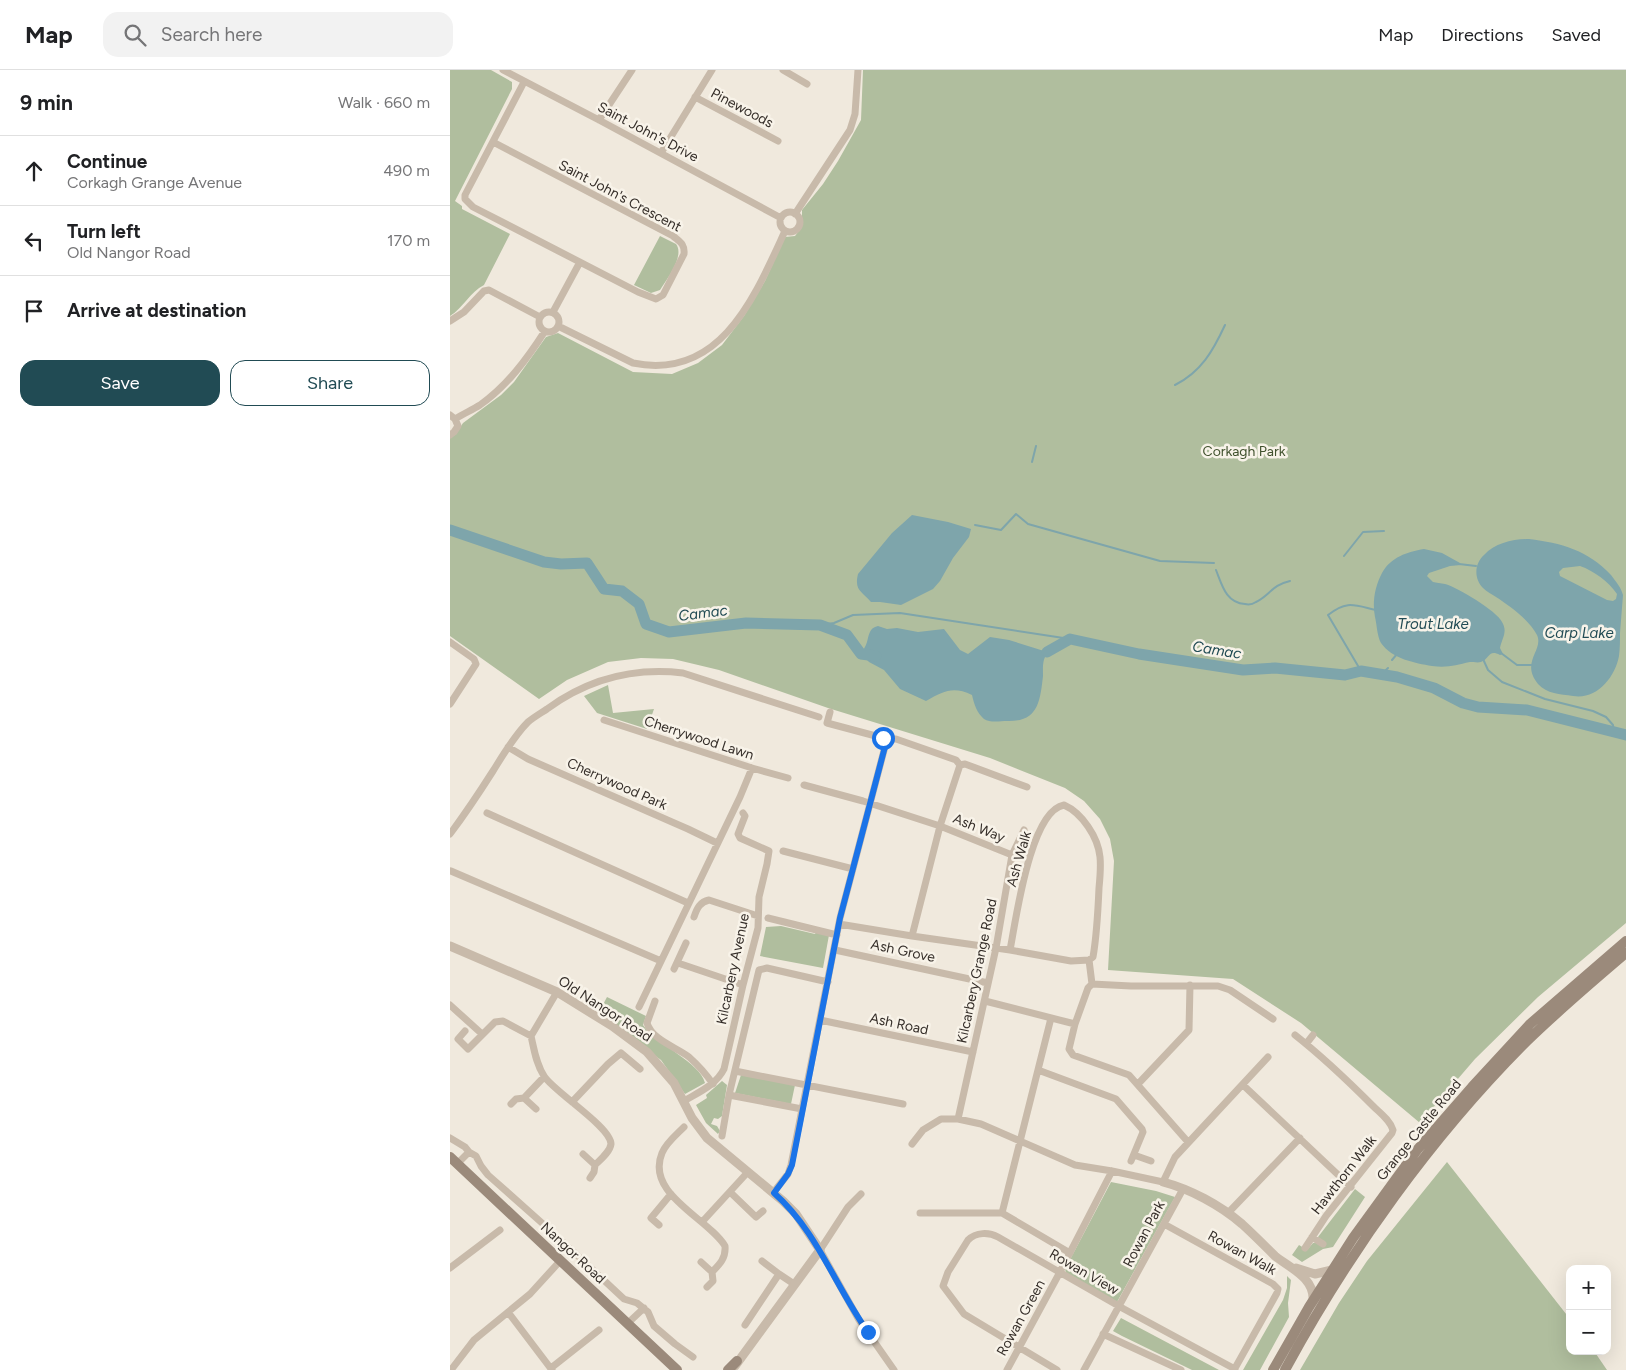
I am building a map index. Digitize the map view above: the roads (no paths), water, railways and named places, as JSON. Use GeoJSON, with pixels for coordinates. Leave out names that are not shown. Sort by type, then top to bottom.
{"type":"FeatureCollection","features":[{"type":"Feature","properties":{"kind":"main road","name":"Grange Castle Road"},"geometry":{"type":"LineString","coordinates":[[1273,1370],[1332,1270],[1417,1150],[1530,1024],[1626,942]]}},
{"type":"Feature","properties":{"kind":"main road","name":"Grange Castle Road"},"geometry":{"type":"LineString","coordinates":[[1285,1370],[1305,1333],[1410,1177],[1470,1104],[1527,1041],[1626,953]]}},
{"type":"Feature","properties":{"kind":"main road","name":"Nangor Road"},"geometry":{"type":"LineString","coordinates":[[454,1160],[677,1370]]}},
{"type":"Feature","properties":{"kind":"main road"},"geometry":{"type":"LineString","coordinates":[[728,1370],[735,1367]]}},
{"type":"Feature","properties":{"kind":"street","name":"Saint John's Drive"},"geometry":{"type":"LineString","coordinates":[[502,70],[781,218]]}},
{"type":"Feature","properties":{"kind":"street"},"geometry":{"type":"LineString","coordinates":[[599,120],[632,70]]}},
{"type":"Feature","properties":{"kind":"street","name":"Pinewoods"},"geometry":{"type":"LineString","coordinates":[[661,153],[712,70]]}},
{"type":"Feature","properties":{"kind":"street"},"geometry":{"type":"LineString","coordinates":[[783,70],[807,84]]}},
{"type":"Feature","properties":{"kind":"street"},"geometry":{"type":"LineString","coordinates":[[796,214],[854,122],[858,70]]}},
{"type":"Feature","properties":{"kind":"street","name":"Saint John's Crescent"},"geometry":{"type":"LineString","coordinates":[[493,142],[672,236],[683,244],[685,248],[684,254],[663,295],[656,299],[473,207],[464,199],[465,196],[524,82]]}},
{"type":"Feature","properties":{"kind":"street","name":"Pinewoods"},"geometry":{"type":"LineString","coordinates":[[695,97],[778,141]]}},
{"type":"Feature","properties":{"kind":"street"},"geometry":{"type":"LineString","coordinates":[[786,213],[796,214],[800,219],[798,229],[792,232],[785,231],[781,227],[781,218],[786,213]]}},
{"type":"Feature","properties":{"kind":"street"},"geometry":{"type":"LineString","coordinates":[[558,326],[633,364],[664,366],[676,365],[687,361],[706,351],[726,334],[755,291],[785,231]]}},
{"type":"Feature","properties":{"kind":"street"},"geometry":{"type":"LineString","coordinates":[[553,312],[580,262]]}},
{"type":"Feature","properties":{"kind":"street"},"geometry":{"type":"LineString","coordinates":[[450,321],[464,312],[484,291],[489,290],[540,317]]}},
{"type":"Feature","properties":{"kind":"street"},"geometry":{"type":"LineString","coordinates":[[544,312],[553,312],[558,316],[558,326],[554,331],[545,331],[540,327],[540,317],[544,312]]}},
{"type":"Feature","properties":{"kind":"street"},"geometry":{"type":"LineString","coordinates":[[450,435],[458,426],[453,417],[480,405],[504,384],[524,362],[545,331]]}},
{"type":"Feature","properties":{"kind":"street"},"geometry":{"type":"LineString","coordinates":[[450,642],[474,659],[476,664],[450,704]]}},
{"type":"Feature","properties":{"kind":"street"},"geometry":{"type":"LineString","coordinates":[[450,834],[508,747],[528,722],[561,698],[606,679],[644,671],[683,673],[820,717]]}},
{"type":"Feature","properties":{"kind":"street"},"geometry":{"type":"LineString","coordinates":[[830,712],[827,723],[887,739],[896,739],[956,760],[960,765],[965,764],[1027,787]]}},
{"type":"Feature","properties":{"kind":"street","name":"Cherrywood Lawn"},"geometry":{"type":"LineString","coordinates":[[604,720],[788,778]]}},
{"type":"Feature","properties":{"kind":"street"},"geometry":{"type":"LineString","coordinates":[[774,1193],[791,1167],[837,935],[852,869],[887,739]]}},
{"type":"Feature","properties":{"kind":"street","name":"Cherrywood Park"},"geometry":{"type":"LineString","coordinates":[[508,747],[528,759],[717,843]]}},
{"type":"Feature","properties":{"kind":"street","name":"Ash Way"},"geometry":{"type":"LineString","coordinates":[[960,765],[940,826],[1012,855]]}},
{"type":"Feature","properties":{"kind":"street"},"geometry":{"type":"LineString","coordinates":[[638,1006],[661,962],[752,768]]}},
{"type":"Feature","properties":{"kind":"street"},"geometry":{"type":"LineString","coordinates":[[804,786],[869,803],[940,826],[912,936]]}},
{"type":"Feature","properties":{"kind":"street","name":"Ash Walk"},"geometry":{"type":"LineString","coordinates":[[1010,950],[1027,866],[1039,831],[1048,816],[1056,808],[1064,805],[1074,812],[1089,829],[1100,857],[1098,929],[1093,957],[1090,960]]}},
{"type":"Feature","properties":{"kind":"street"},"geometry":{"type":"LineString","coordinates":[[487,813],[688,903]]}},
{"type":"Feature","properties":{"kind":"street","name":"Kilcarbery Avenue"},"geometry":{"type":"LineString","coordinates":[[684,1101],[720,1078],[724,1069],[758,928],[759,897],[769,851],[740,838],[738,834],[745,816],[743,813]]}},
{"type":"Feature","properties":{"kind":"street","name":"Kilcarbery Grange Road"},"geometry":{"type":"LineString","coordinates":[[958,1119],[996,948],[1012,855],[1024,830]]}},
{"type":"Feature","properties":{"kind":"street"},"geometry":{"type":"LineString","coordinates":[[784,851],[852,869]]}},
{"type":"Feature","properties":{"kind":"street"},"geometry":{"type":"LineString","coordinates":[[451,871],[661,962]]}},
{"type":"Feature","properties":{"kind":"street"},"geometry":{"type":"LineString","coordinates":[[694,917],[703,901],[709,900],[758,916]]}},
{"type":"Feature","properties":{"kind":"street"},"geometry":{"type":"LineString","coordinates":[[768,918],[837,935]]}},
{"type":"Feature","properties":{"kind":"street"},"geometry":{"type":"LineString","coordinates":[[840,924],[1072,961],[1090,960],[1092,984],[1085,994],[1075,1024],[1069,1049],[1070,1052],[1073,1055],[1127,1074],[1138,1084],[1188,1142]]}},
{"type":"Feature","properties":{"kind":"street"},"geometry":{"type":"LineString","coordinates":[[686,943],[676,966],[743,985]]}},
{"type":"Feature","properties":{"kind":"street","name":"Old Nangor Road"},"geometry":{"type":"LineString","coordinates":[[450,946],[557,992],[612,1026],[647,1052],[674,1083],[692,1118],[707,1138],[747,1173],[774,1193],[796,1214],[820,1250],[859,1320],[894,1370]]}},
{"type":"Feature","properties":{"kind":"street","name":"Ash Grove"},"geometry":{"type":"LineString","coordinates":[[835,950],[988,983]]}},
{"type":"Feature","properties":{"kind":"street"},"geometry":{"type":"LineString","coordinates":[[722,1136],[729,1095],[759,970],[767,968],[828,982]]}},
{"type":"Feature","properties":{"kind":"street"},"geometry":{"type":"LineString","coordinates":[[1092,984],[1132,986],[1212,985],[1224,987],[1267,1010],[1273,1019]]}},
{"type":"Feature","properties":{"kind":"street"},"geometry":{"type":"LineString","coordinates":[[1138,1084],[1189,1030],[1190,985]]}},
{"type":"Feature","properties":{"kind":"street"},"geometry":{"type":"LineString","coordinates":[[557,992],[532,1036],[535,1056],[544,1077],[609,1137],[611,1143],[609,1150],[594,1165],[594,1172],[590,1178]]}},
{"type":"Feature","properties":{"kind":"street"},"geometry":{"type":"LineString","coordinates":[[656,1001],[647,1023],[652,1033],[688,1056],[712,1084]]}},
{"type":"Feature","properties":{"kind":"street"},"geometry":{"type":"LineString","coordinates":[[985,1001],[1075,1024]]}},
{"type":"Feature","properties":{"kind":"street"},"geometry":{"type":"LineString","coordinates":[[450,1005],[482,1034]]}},
{"type":"Feature","properties":{"kind":"street"},"geometry":{"type":"LineString","coordinates":[[1002,1213],[1051,1018]]}},
{"type":"Feature","properties":{"kind":"street","name":"Ash Road"},"geometry":{"type":"LineString","coordinates":[[820,1020],[973,1052]]}},
{"type":"Feature","properties":{"kind":"street"},"geometry":{"type":"LineString","coordinates":[[465,1031],[458,1039],[468,1049],[491,1024],[503,1021],[532,1036]]}},
{"type":"Feature","properties":{"kind":"street","name":"Hawthorn Walk"},"geometry":{"type":"LineString","coordinates":[[1296,1035],[1344,1076],[1392,1126],[1392,1134],[1326,1216],[1306,1248]]}},
{"type":"Feature","properties":{"kind":"street"},"geometry":{"type":"LineString","coordinates":[[1306,1044],[1313,1036]]}},
{"type":"Feature","properties":{"kind":"street"},"geometry":{"type":"LineString","coordinates":[[572,1102],[621,1053],[640,1068]]}},
{"type":"Feature","properties":{"kind":"street"},"geometry":{"type":"LineString","coordinates":[[1163,1182],[1175,1157],[1268,1057]]}},
{"type":"Feature","properties":{"kind":"street"},"geometry":{"type":"LineString","coordinates":[[1038,1070],[1116,1099],[1142,1129],[1143,1135],[1132,1158],[1151,1161]]}},
{"type":"Feature","properties":{"kind":"street"},"geometry":{"type":"LineString","coordinates":[[735,1071],[903,1104]]}},
{"type":"Feature","properties":{"kind":"street"},"geometry":{"type":"LineString","coordinates":[[511,1104],[516,1099],[524,1098],[544,1077]]}},
{"type":"Feature","properties":{"kind":"street"},"geometry":{"type":"LineString","coordinates":[[1243,1085],[1351,1187]]}},
{"type":"Feature","properties":{"kind":"street"},"geometry":{"type":"LineString","coordinates":[[729,1095],[802,1109]]}},
{"type":"Feature","properties":{"kind":"street"},"geometry":{"type":"LineString","coordinates":[[524,1098],[536,1109]]}},
{"type":"Feature","properties":{"kind":"street"},"geometry":{"type":"LineString","coordinates":[[912,1144],[923,1130],[941,1119],[958,1119],[981,1124],[1075,1165],[1163,1182],[1182,1189],[1208,1201],[1228,1214],[1308,1281],[1313,1301]]}},
{"type":"Feature","properties":{"kind":"street"},"geometry":{"type":"LineString","coordinates":[[684,1126],[662,1153],[659,1175],[671,1194],[726,1246],[724,1259],[712,1272]]}},
{"type":"Feature","properties":{"kind":"street"},"geometry":{"type":"LineString","coordinates":[[450,1138],[476,1156],[481,1166],[489,1175],[542,1223]]}},
{"type":"Feature","properties":{"kind":"street"},"geometry":{"type":"LineString","coordinates":[[1228,1214],[1300,1138]]}},
{"type":"Feature","properties":{"kind":"street"},"geometry":{"type":"LineString","coordinates":[[454,1160],[469,1152]]}},
{"type":"Feature","properties":{"kind":"street"},"geometry":{"type":"LineString","coordinates":[[583,1154],[594,1165]]}},
{"type":"Feature","properties":{"kind":"street","name":"Rowan Green"},"geometry":{"type":"LineString","coordinates":[[1007,1370],[1112,1171]]}},
{"type":"Feature","properties":{"kind":"street"},"geometry":{"type":"LineString","coordinates":[[702,1222],[747,1173]]}},
{"type":"Feature","properties":{"kind":"street","name":"Rowan Park"},"geometry":{"type":"LineString","coordinates":[[1084,1370],[1182,1189]]}},
{"type":"Feature","properties":{"kind":"street"},"geometry":{"type":"LineString","coordinates":[[730,1192],[756,1217],[762,1211]]}},
{"type":"Feature","properties":{"kind":"street"},"geometry":{"type":"LineString","coordinates":[[659,1225],[651,1218],[671,1194]]}},
{"type":"Feature","properties":{"kind":"street"},"geometry":{"type":"LineString","coordinates":[[735,1367],[820,1250],[848,1207],[862,1194]]}},
{"type":"Feature","properties":{"kind":"street"},"geometry":{"type":"LineString","coordinates":[[920,1213],[1002,1213],[1070,1253]]}},
{"type":"Feature","properties":{"kind":"street","name":"Rowan Walk"},"geometry":{"type":"LineString","coordinates":[[1164,1224],[1273,1284],[1278,1289],[1234,1370]]}},
{"type":"Feature","properties":{"kind":"street"},"geometry":{"type":"LineString","coordinates":[[450,1268],[500,1230]]}},
{"type":"Feature","properties":{"kind":"street","name":"Rowan View"},"geometry":{"type":"LineString","coordinates":[[1019,1347],[964,1314],[943,1286],[948,1272],[968,1240],[975,1234],[993,1234],[1234,1370]]}},
{"type":"Feature","properties":{"kind":"street"},"geometry":{"type":"LineString","coordinates":[[1312,1238],[1323,1244]]}},
{"type":"Feature","properties":{"kind":"street"},"geometry":{"type":"LineString","coordinates":[[564,1243],[624,1299],[637,1303],[644,1308],[650,1315],[655,1327],[674,1344],[693,1356]]}},
{"type":"Feature","properties":{"kind":"street"},"geometry":{"type":"LineString","coordinates":[[451,1370],[474,1340],[530,1294],[561,1260]]}},
{"type":"Feature","properties":{"kind":"street"},"geometry":{"type":"LineString","coordinates":[[762,1261],[794,1284]]}},
{"type":"Feature","properties":{"kind":"street"},"geometry":{"type":"LineString","coordinates":[[701,1262],[712,1272],[713,1281],[708,1286]]}},
{"type":"Feature","properties":{"kind":"street"},"geometry":{"type":"LineString","coordinates":[[1287,1264],[1310,1274],[1320,1274],[1332,1270]]}},
{"type":"Feature","properties":{"kind":"street"},"geometry":{"type":"LineString","coordinates":[[745,1325],[779,1274]]}},
{"type":"Feature","properties":{"kind":"street"},"geometry":{"type":"LineString","coordinates":[[628,1323],[644,1308]]}},
{"type":"Feature","properties":{"kind":"street"},"geometry":{"type":"LineString","coordinates":[[508,1312],[551,1369],[599,1330]]}},
{"type":"Feature","properties":{"kind":"street"},"geometry":{"type":"LineString","coordinates":[[1103,1334],[1181,1370]]}},
{"type":"Feature","properties":{"kind":"street"},"geometry":{"type":"LineString","coordinates":[[1019,1347],[1057,1370]]}},
{"type":"Feature","properties":{"kind":"water"},"geometry":{"type":"Polygon","coordinates":[[[912,515],[948,522],[971,529],[969,537],[933,589],[901,605],[871,602],[858,587],[858,574],[892,533],[912,515]]]}},
{"type":"Feature","properties":{"kind":"water","name":"Carp Lake"},"geometry":{"type":"Polygon","coordinates":[[[1523,539],[1563,546],[1593,559],[1611,575],[1621,589],[1623,595],[1617,664],[1603,686],[1589,695],[1573,696],[1559,694],[1545,690],[1538,684],[1531,669],[1538,646],[1537,635],[1534,629],[1507,605],[1485,589],[1478,580],[1476,572],[1478,563],[1488,551],[1505,542],[1523,539]],[[1580,566],[1563,568],[1559,572],[1560,576],[1607,600],[1613,601],[1616,599],[1617,594],[1609,585],[1580,566]]]}},
{"type":"Feature","properties":{"kind":"water","name":"Trout Lake"},"geometry":{"type":"Polygon","coordinates":[[[1424,549],[1442,553],[1460,563],[1461,565],[1450,566],[1429,573],[1427,576],[1433,582],[1451,586],[1467,594],[1499,617],[1504,626],[1504,635],[1500,648],[1503,654],[1493,653],[1480,662],[1438,667],[1397,657],[1381,643],[1374,606],[1376,589],[1382,573],[1395,559],[1424,549]]]}},
{"type":"Feature","properties":{"kind":"water"},"geometry":{"type":"Polygon","coordinates":[[[878,626],[887,629],[897,628],[918,632],[944,629],[960,650],[968,654],[990,637],[1009,640],[1044,651],[1059,644],[1061,647],[1045,656],[1036,709],[1025,718],[992,721],[982,717],[976,708],[972,695],[965,692],[949,691],[926,701],[900,689],[884,670],[869,662],[861,654],[871,630],[878,626]]]}},
{"type":"Feature","properties":{"kind":"waterway"},"geometry":{"type":"LineString","coordinates":[[1175,385],[1192,374],[1205,360],[1216,344],[1225,325]]}},
{"type":"Feature","properties":{"kind":"waterway"},"geometry":{"type":"LineString","coordinates":[[1032,462],[1036,446]]}},
{"type":"Feature","properties":{"kind":"waterway"},"geometry":{"type":"LineString","coordinates":[[975,525],[1001,530],[1016,514],[1028,524],[1160,561],[1214,563]]}},
{"type":"Feature","properties":{"kind":"waterway","name":"Camac"},"geometry":{"type":"LineString","coordinates":[[450,530],[544,562],[561,564],[587,563],[604,589],[622,591],[639,604],[646,624],[669,632],[746,623],[820,625],[847,635],[861,654],[876,656]]}},
{"type":"Feature","properties":{"kind":"waterway"},"geometry":{"type":"LineString","coordinates":[[1344,556],[1363,532],[1384,531]]}},
{"type":"Feature","properties":{"kind":"waterway","name":"Camac"},"geometry":{"type":"LineString","coordinates":[[1459,564],[1476,566]]}},
{"type":"Feature","properties":{"kind":"waterway"},"geometry":{"type":"LineString","coordinates":[[1216,570],[1229,597],[1239,603],[1255,603],[1279,585],[1290,581]]}},
{"type":"Feature","properties":{"kind":"waterway","name":"Camac"},"geometry":{"type":"LineString","coordinates":[[1361,671],[1328,615],[1340,607],[1351,605],[1376,610]]}},
{"type":"Feature","properties":{"kind":"waterway","name":"Camac"},"geometry":{"type":"LineString","coordinates":[[820,625],[834,623],[853,615],[900,613],[1070,639]]}},
{"type":"Feature","properties":{"kind":"waterway","name":"Camac"},"geometry":{"type":"LineString","coordinates":[[1047,652],[1070,639],[1139,654],[1243,670],[1275,668],[1345,675],[1361,671],[1397,677],[1434,688],[1463,703],[1478,707],[1527,710],[1626,735]]}},
{"type":"Feature","properties":{"kind":"waterway","name":"Camac"},"geometry":{"type":"LineString","coordinates":[[1501,653],[1517,665],[1532,665]]}},
{"type":"Feature","properties":{"kind":"waterway"},"geometry":{"type":"LineString","coordinates":[[1392,660],[1397,654]]}},
{"type":"Feature","properties":{"kind":"waterway","name":"Camac"},"geometry":{"type":"LineString","coordinates":[[1483,659],[1488,670],[1502,682],[1545,699],[1593,711],[1606,717],[1613,725],[1614,733]]}},
{"type":"Feature","properties":{"kind":"waterway","name":"Camac"},"geometry":{"type":"LineString","coordinates":[[1382,674],[1388,668]]}},
{"type":"Feature","properties":{"kind":"park label","name":"Corkagh Park"},"geometry":{"type":"Point","coordinates":[1244,451]}}]}
